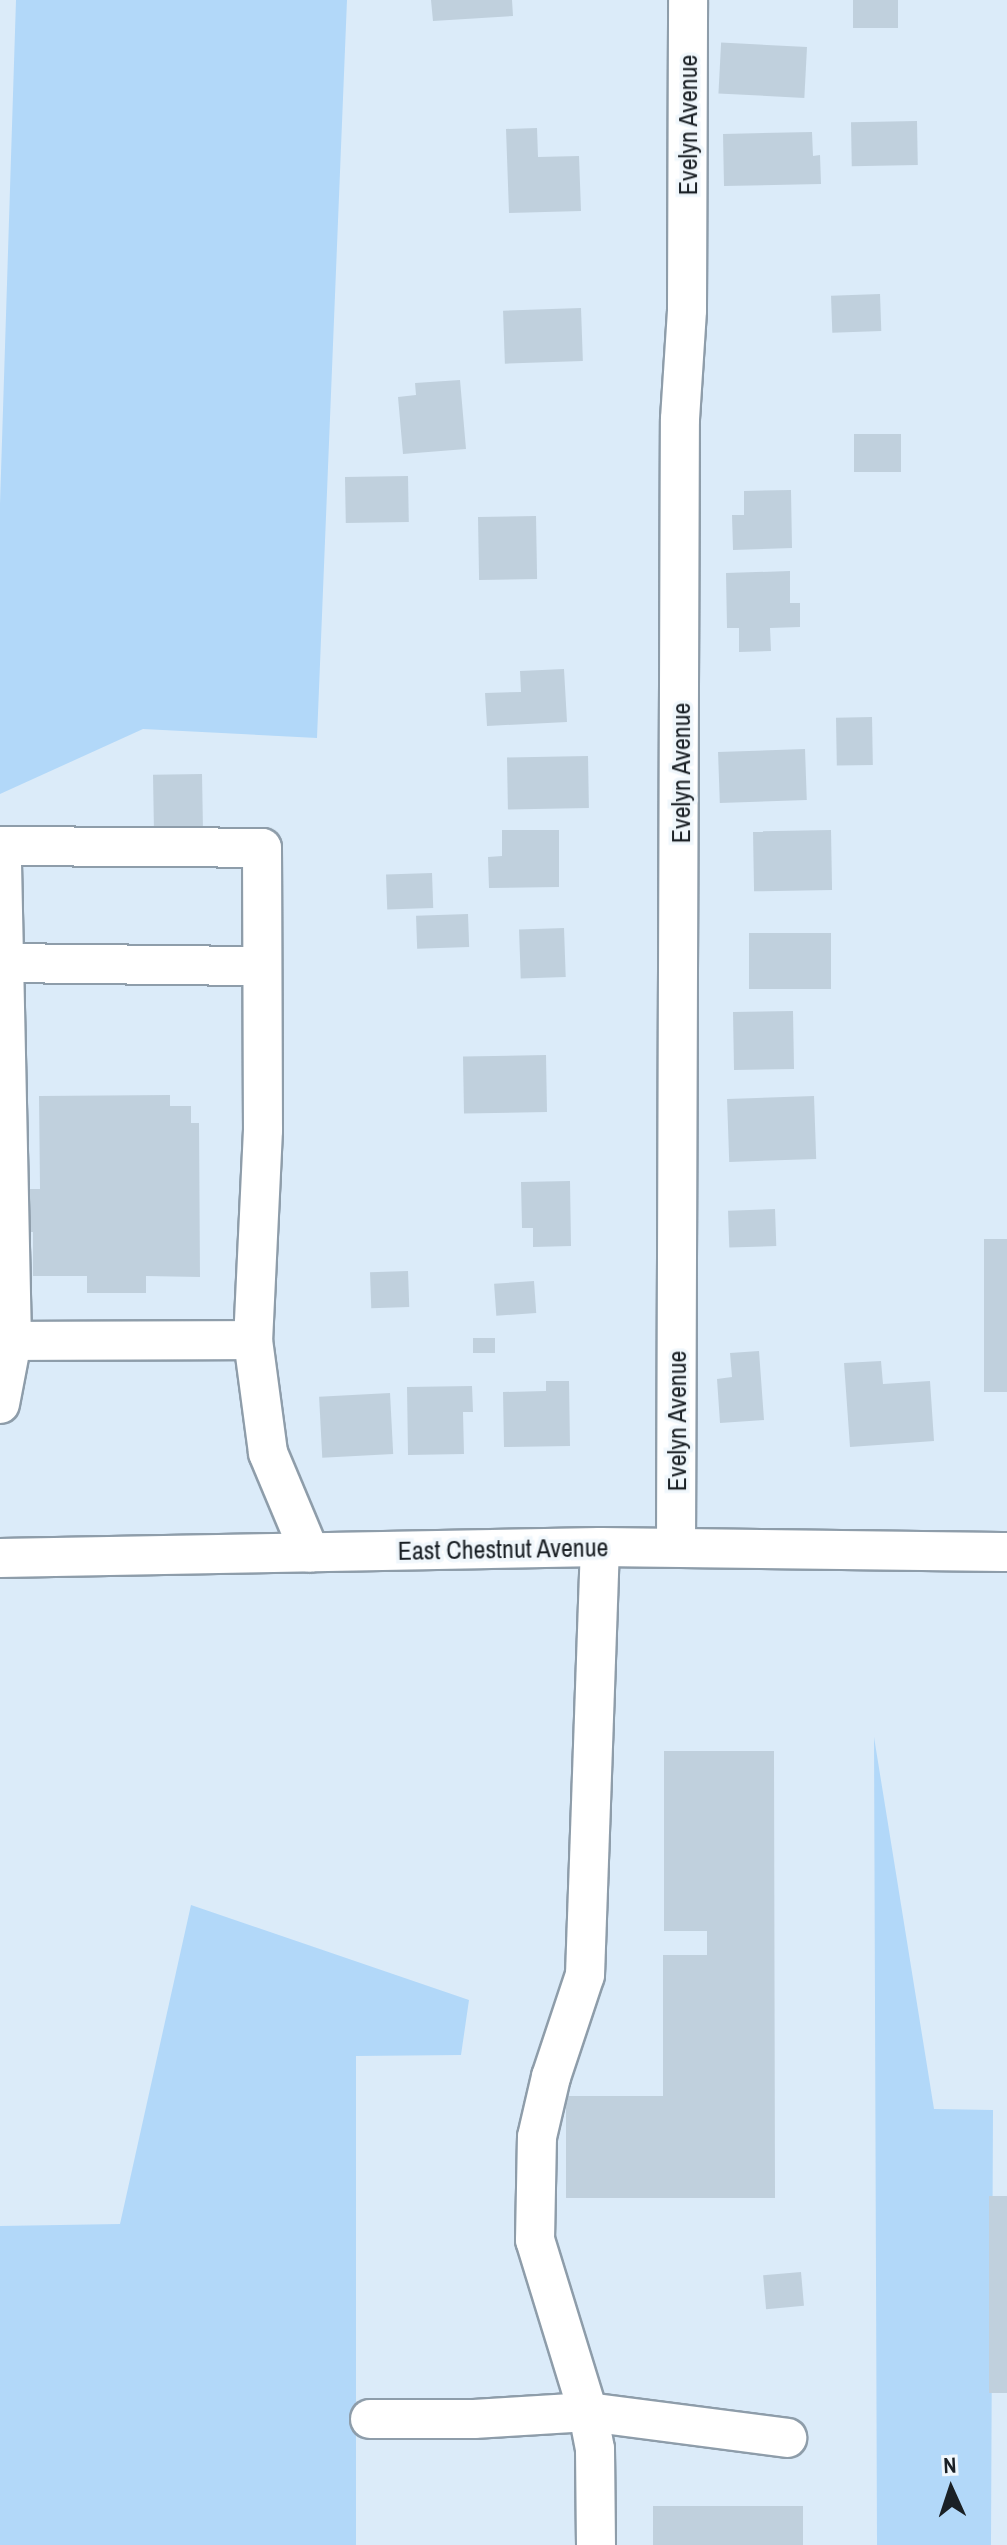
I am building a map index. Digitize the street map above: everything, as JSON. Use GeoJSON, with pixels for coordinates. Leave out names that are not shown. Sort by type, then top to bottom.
{"type":"FeatureCollection","features":[{"type":"Feature","properties":{"kind":"street","name":"Evelyn Avenue"},"geometry":{"type":"LineString","coordinates":[[676,1546],[680,419],[687,310],[688,0]]}},
{"type":"Feature","properties":{"kind":"street"},"geometry":{"type":"LineString","coordinates":[[0,1404],[12,1341],[2,846],[262,848],[263,1130],[253,1340],[268,1453],[310,1553]]}},
{"type":"Feature","properties":{"kind":"street"},"geometry":{"type":"LineString","coordinates":[[4,963],[262,966]]}},
{"type":"Feature","properties":{"kind":"street"},"geometry":{"type":"LineString","coordinates":[[12,1341],[253,1340]]}},
{"type":"Feature","properties":{"kind":"street","name":"East Chestnut Avenue"},"geometry":{"type":"LineString","coordinates":[[0,1558],[676,1546],[1007,1552]]}},
{"type":"Feature","properties":{"kind":"street"},"geometry":{"type":"LineString","coordinates":[[596,2545],[595,2449],[588,2412],[535,2240],[537,2137],[551,2077],[585,1975],[600,1547]]}},
{"type":"Feature","properties":{"kind":"street"},"geometry":{"type":"LineString","coordinates":[[370,2419],[474,2419],[588,2412],[787,2438]]}},
{"type":"Feature","properties":{"kind":"shaded area"},"geometry":{"type":"Polygon","coordinates":[[[16,0],[347,0],[317,738],[143,729],[0,794],[0,504],[16,0]]]}},
{"type":"Feature","properties":{"kind":"shaded area"},"geometry":{"type":"Polygon","coordinates":[[[874,1737],[934,2109],[993,2110],[991,2545],[877,2545],[874,1737]]]}},
{"type":"Feature","properties":{"kind":"shaded area"},"geometry":{"type":"Polygon","coordinates":[[[191,1905],[469,2000],[461,2055],[356,2056],[356,2545],[0,2545],[0,2226],[120,2224],[191,1905]]]}},
{"type":"Feature","properties":{"kind":"building"},"geometry":{"type":"Polygon","coordinates":[[[431,0],[512,0],[513,16],[433,21],[431,0]]]}},
{"type":"Feature","properties":{"kind":"building"},"geometry":{"type":"Polygon","coordinates":[[[853,0],[898,0],[898,28],[853,28],[853,0]]]}},
{"type":"Feature","properties":{"kind":"building"},"geometry":{"type":"Polygon","coordinates":[[[721,42],[807,47],[804,98],[718,93],[721,42]]]}},
{"type":"Feature","properties":{"kind":"building"},"geometry":{"type":"Polygon","coordinates":[[[917,121],[918,165],[852,166],[851,122],[917,121]]]}},
{"type":"Feature","properties":{"kind":"building"},"geometry":{"type":"Polygon","coordinates":[[[537,128],[538,157],[579,156],[581,211],[509,213],[506,129],[537,128]]]}},
{"type":"Feature","properties":{"kind":"building"},"geometry":{"type":"Polygon","coordinates":[[[812,132],[813,156],[820,155],[821,184],[724,186],[723,134],[812,132]]]}},
{"type":"Feature","properties":{"kind":"building"},"geometry":{"type":"Polygon","coordinates":[[[880,294],[881,331],[832,333],[831,296],[880,294]]]}},
{"type":"Feature","properties":{"kind":"building"},"geometry":{"type":"Polygon","coordinates":[[[581,308],[583,361],[505,364],[503,311],[581,308]]]}},
{"type":"Feature","properties":{"kind":"building"},"geometry":{"type":"Polygon","coordinates":[[[460,380],[466,449],[403,454],[398,397],[416,395],[415,383],[460,380]]]}},
{"type":"Feature","properties":{"kind":"building"},"geometry":{"type":"Polygon","coordinates":[[[854,434],[901,434],[901,472],[854,472],[854,434]]]}},
{"type":"Feature","properties":{"kind":"building"},"geometry":{"type":"Polygon","coordinates":[[[408,476],[409,522],[346,523],[345,477],[408,476]]]}},
{"type":"Feature","properties":{"kind":"building"},"geometry":{"type":"Polygon","coordinates":[[[791,490],[792,548],[733,550],[732,515],[744,515],[744,491],[791,490]]]}},
{"type":"Feature","properties":{"kind":"building"},"geometry":{"type":"Polygon","coordinates":[[[536,516],[537,579],[479,580],[478,517],[536,516]]]}},
{"type":"Feature","properties":{"kind":"building"},"geometry":{"type":"Polygon","coordinates":[[[790,571],[790,603],[800,603],[800,627],[770,628],[771,651],[739,652],[739,628],[727,628],[726,573],[790,571]]]}},
{"type":"Feature","properties":{"kind":"building"},"geometry":{"type":"Polygon","coordinates":[[[564,669],[567,722],[487,726],[485,693],[521,692],[520,671],[564,669]]]}},
{"type":"Feature","properties":{"kind":"building"},"geometry":{"type":"Polygon","coordinates":[[[872,717],[873,765],[837,766],[836,718],[872,717]]]}},
{"type":"Feature","properties":{"kind":"building"},"geometry":{"type":"Polygon","coordinates":[[[805,749],[807,800],[720,803],[718,752],[805,749]]]}},
{"type":"Feature","properties":{"kind":"building"},"geometry":{"type":"Polygon","coordinates":[[[588,756],[589,808],[508,809],[507,757],[588,756]]]}},
{"type":"Feature","properties":{"kind":"building"},"geometry":{"type":"Polygon","coordinates":[[[202,774],[203,829],[154,830],[153,775],[202,774]]]}},
{"type":"Feature","properties":{"kind":"building"},"geometry":{"type":"Polygon","coordinates":[[[502,830],[559,830],[559,887],[489,888],[488,857],[502,856],[502,830]]]}},
{"type":"Feature","properties":{"kind":"building"},"geometry":{"type":"Polygon","coordinates":[[[831,830],[832,890],[754,891],[753,831],[831,830]]]}},
{"type":"Feature","properties":{"kind":"building"},"geometry":{"type":"Polygon","coordinates":[[[432,873],[433,908],[387,910],[386,875],[432,873]]]}},
{"type":"Feature","properties":{"kind":"building"},"geometry":{"type":"Polygon","coordinates":[[[468,914],[469,947],[417,949],[416,916],[468,914]]]}},
{"type":"Feature","properties":{"kind":"building"},"geometry":{"type":"Polygon","coordinates":[[[564,928],[566,977],[521,979],[519,930],[564,928]]]}},
{"type":"Feature","properties":{"kind":"building"},"geometry":{"type":"Polygon","coordinates":[[[749,933],[831,933],[831,989],[749,989],[749,933]]]}},
{"type":"Feature","properties":{"kind":"building"},"geometry":{"type":"Polygon","coordinates":[[[793,1011],[794,1069],[734,1070],[733,1012],[793,1011]]]}},
{"type":"Feature","properties":{"kind":"building"},"geometry":{"type":"Polygon","coordinates":[[[546,1055],[547,1112],[464,1113],[463,1056],[546,1055]]]}},
{"type":"Feature","properties":{"kind":"building"},"geometry":{"type":"Polygon","coordinates":[[[170,1095],[170,1106],[191,1106],[191,1123],[199,1123],[200,1277],[146,1276],[146,1293],[87,1293],[87,1276],[33,1276],[33,1232],[15,1232],[15,1189],[40,1189],[39,1096],[170,1095]]]}},
{"type":"Feature","properties":{"kind":"building"},"geometry":{"type":"Polygon","coordinates":[[[814,1096],[816,1159],[729,1162],[727,1099],[814,1096]]]}},
{"type":"Feature","properties":{"kind":"building"},"geometry":{"type":"Polygon","coordinates":[[[570,1181],[571,1246],[533,1247],[533,1228],[522,1228],[521,1182],[570,1181]]]}},
{"type":"Feature","properties":{"kind":"building"},"geometry":{"type":"Polygon","coordinates":[[[775,1209],[776,1246],[729,1248],[728,1211],[775,1209]]]}},
{"type":"Feature","properties":{"kind":"building"},"geometry":{"type":"Polygon","coordinates":[[[984,1239],[1007,1239],[1007,1392],[984,1392],[984,1239]]]}},
{"type":"Feature","properties":{"kind":"building"},"geometry":{"type":"Polygon","coordinates":[[[408,1271],[409,1307],[371,1308],[370,1272],[408,1271]]]}},
{"type":"Feature","properties":{"kind":"building"},"geometry":{"type":"Polygon","coordinates":[[[534,1281],[536,1313],[496,1316],[494,1284],[534,1281]]]}},
{"type":"Feature","properties":{"kind":"building"},"geometry":{"type":"Polygon","coordinates":[[[473,1338],[495,1338],[495,1353],[473,1353],[473,1338]]]}},
{"type":"Feature","properties":{"kind":"building"},"geometry":{"type":"Polygon","coordinates":[[[759,1351],[764,1420],[720,1423],[717,1379],[732,1377],[730,1353],[759,1351]]]}},
{"type":"Feature","properties":{"kind":"building"},"geometry":{"type":"Polygon","coordinates":[[[881,1361],[883,1384],[930,1381],[934,1441],[850,1447],[844,1363],[881,1361]]]}},
{"type":"Feature","properties":{"kind":"building"},"geometry":{"type":"Polygon","coordinates":[[[546,1381],[569,1381],[570,1446],[504,1447],[503,1392],[546,1391],[546,1381]]]}},
{"type":"Feature","properties":{"kind":"building"},"geometry":{"type":"Polygon","coordinates":[[[472,1386],[473,1412],[463,1412],[464,1454],[408,1455],[407,1387],[472,1386]]]}},
{"type":"Feature","properties":{"kind":"building"},"geometry":{"type":"Polygon","coordinates":[[[390,1393],[393,1454],[322,1458],[319,1397],[390,1393]]]}},
{"type":"Feature","properties":{"kind":"building"},"geometry":{"type":"Polygon","coordinates":[[[664,1751],[774,1751],[775,2198],[566,2198],[566,2096],[663,2096],[663,1955],[707,1955],[707,1931],[664,1931],[664,1751]]]}},
{"type":"Feature","properties":{"kind":"building"},"geometry":{"type":"Polygon","coordinates":[[[989,2196],[1007,2196],[1007,2393],[989,2393],[989,2196]]]}},
{"type":"Feature","properties":{"kind":"building"},"geometry":{"type":"Polygon","coordinates":[[[801,2272],[804,2306],[766,2309],[763,2275],[801,2272]]]}},
{"type":"Feature","properties":{"kind":"building"},"geometry":{"type":"Polygon","coordinates":[[[653,2506],[803,2506],[803,2545],[653,2545],[653,2506]]]}}]}
